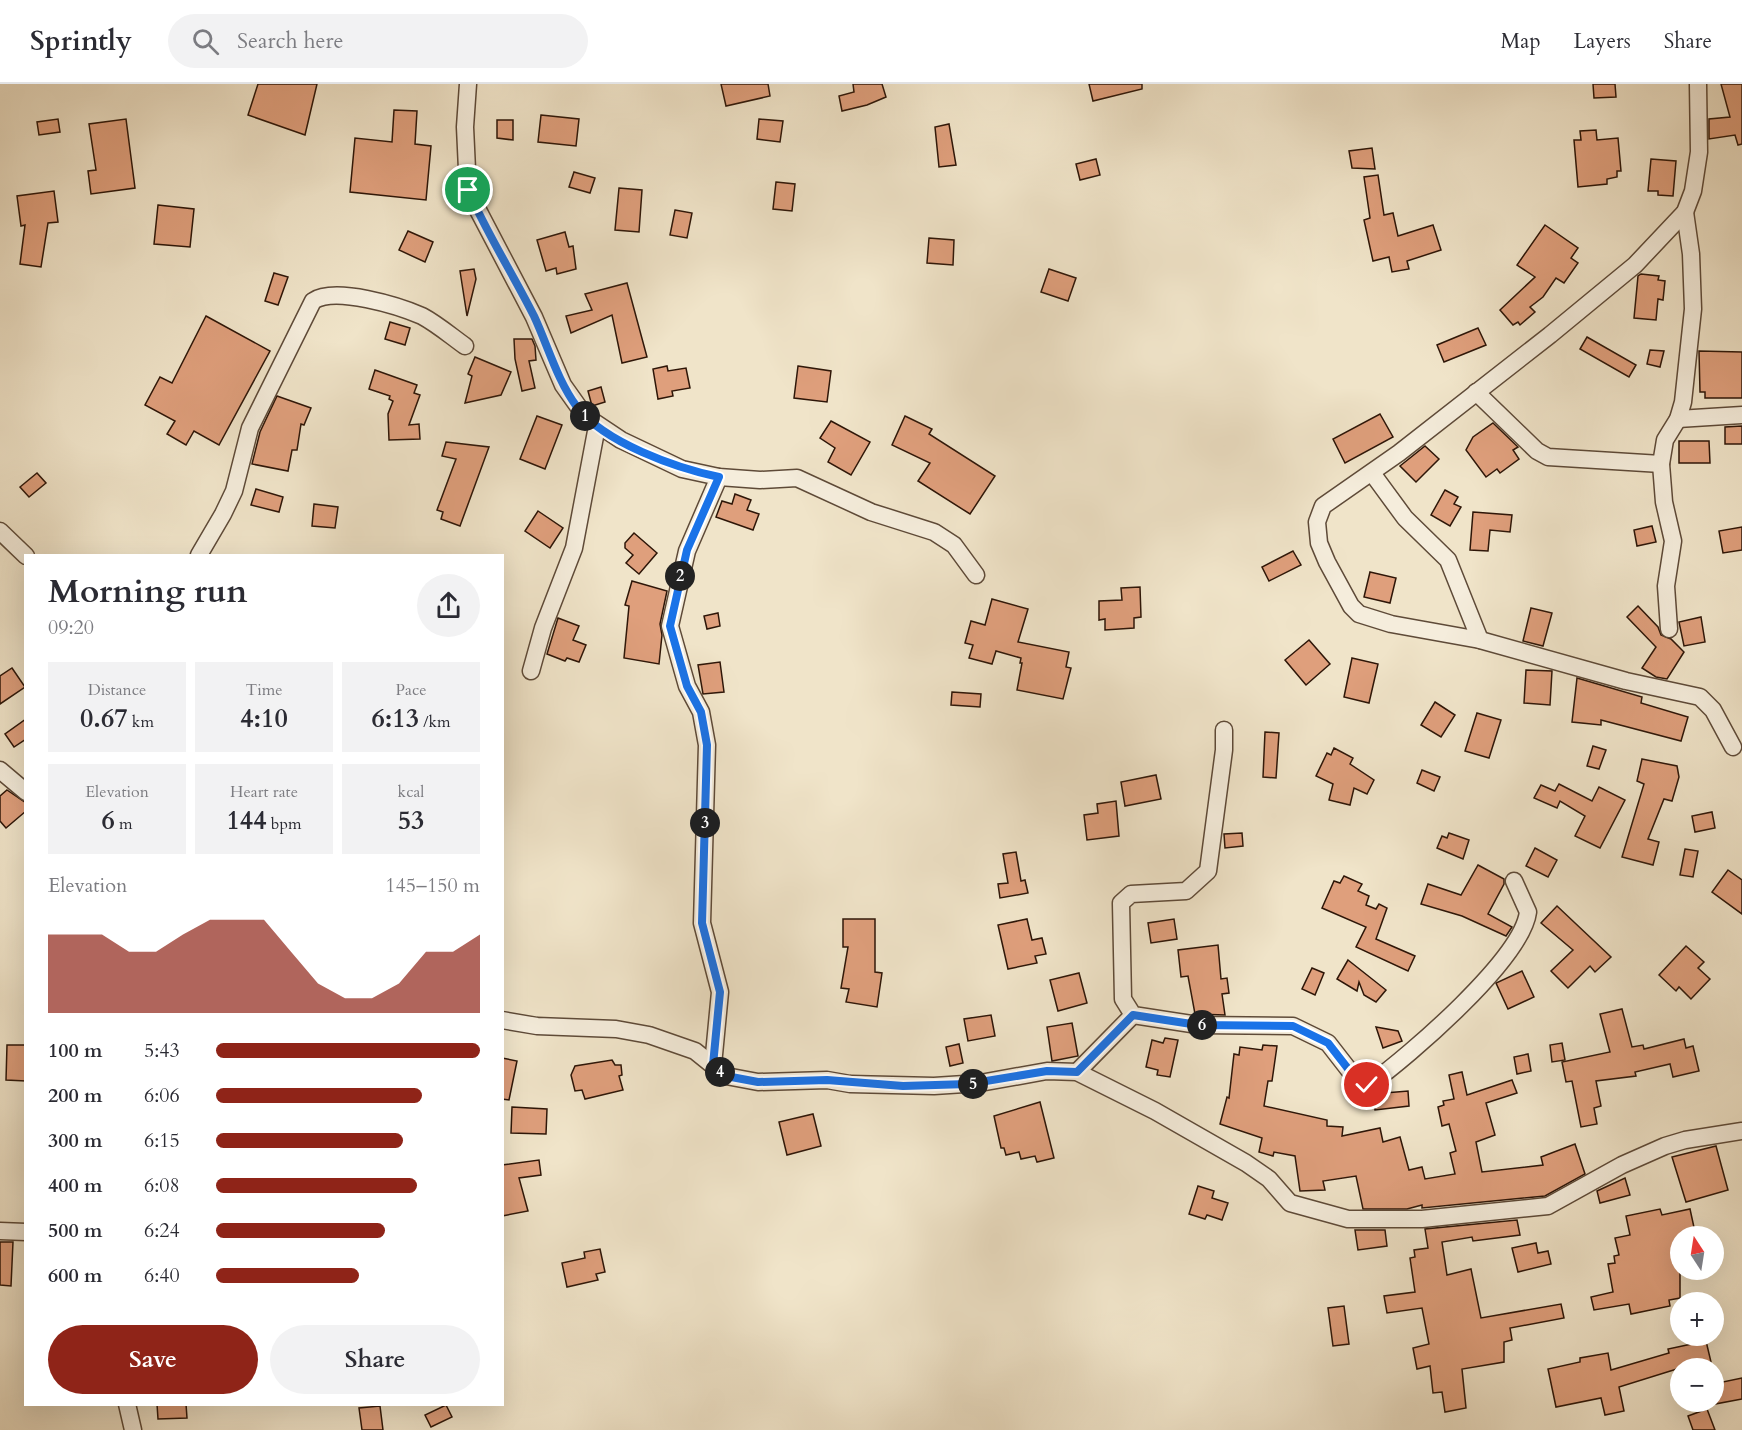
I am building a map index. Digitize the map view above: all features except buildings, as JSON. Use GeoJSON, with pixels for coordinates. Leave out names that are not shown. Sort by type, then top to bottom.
{"type":"FeatureCollection","features":[{"type":"Feature","properties":{"kind":"street"},"geometry":{"type":"LineString","coordinates":[[468,84],[465,127],[468,190],[534,317],[563,385],[578,407],[597,426],[660,460],[682,469],[719,477],[803,479],[871,512],[947,539],[976,575]]}},
{"type":"Feature","properties":{"kind":"street"},"geometry":{"type":"LineString","coordinates":[[1698,84],[1699,152],[1693,191],[1685,212],[1635,265],[1372,473],[1323,506],[1318,514],[1319,543],[1351,606],[1363,616],[1391,624],[1480,640],[1626,681],[1701,697],[1713,710],[1733,747]]}},
{"type":"Feature","properties":{"kind":"street"},"geometry":{"type":"LineString","coordinates":[[1670,629],[1666,586],[1673,541],[1664,502],[1660,464],[1665,440],[1678,419],[1683,402],[1693,309],[1691,254],[1685,212]]}},
{"type":"Feature","properties":{"kind":"street"},"geometry":{"type":"LineString","coordinates":[[200,554],[224,514],[234,491],[242,452],[259,408],[313,301],[326,295],[345,295],[413,313],[424,317],[465,346]]}},
{"type":"Feature","properties":{"kind":"street"},"geometry":{"type":"LineString","coordinates":[[1476,392],[1537,451],[1548,457],[1660,464]]}},
{"type":"Feature","properties":{"kind":"street"},"geometry":{"type":"LineString","coordinates":[[1678,419],[1742,415]]}},
{"type":"Feature","properties":{"kind":"street"},"geometry":{"type":"LineString","coordinates":[[531,671],[543,628],[574,548],[597,426]]}},
{"type":"Feature","properties":{"kind":"street"},"geometry":{"type":"LineString","coordinates":[[1372,473],[1405,518],[1448,560],[1480,640]]}},
{"type":"Feature","properties":{"kind":"street"},"geometry":{"type":"LineString","coordinates":[[713,1065],[720,992],[702,923],[707,745],[701,712],[687,686],[670,626],[687,550],[719,477]]}},
{"type":"Feature","properties":{"kind":"street"},"geometry":{"type":"LineString","coordinates":[[0,531],[24,554]]}},
{"type":"Feature","properties":{"kind":"street"},"geometry":{"type":"LineString","coordinates":[[1224,730],[1224,750],[1208,871],[1186,891],[1131,894],[1121,903],[1123,999],[1133,1015],[1198,1025],[1293,1026],[1328,1043],[1356,1079],[1364,1084],[1370,1084],[1448,1021],[1506,955],[1527,917],[1527,907],[1514,881]]}},
{"type":"Feature","properties":{"kind":"street"},"geometry":{"type":"LineString","coordinates":[[0,770],[24,790]]}},
{"type":"Feature","properties":{"kind":"street"},"geometry":{"type":"LineString","coordinates":[[1077,1072],[1133,1015]]}},
{"type":"Feature","properties":{"kind":"street"},"geometry":{"type":"LineString","coordinates":[[504,1020],[537,1026],[632,1031],[673,1041],[695,1051],[726,1076],[758,1082],[818,1080],[903,1086],[968,1084],[1047,1071],[1077,1072],[1155,1111],[1246,1163],[1269,1179],[1290,1203],[1348,1219],[1422,1219],[1545,1207],[1638,1157],[1665,1146],[1685,1140],[1742,1131]]}},
{"type":"Feature","properties":{"kind":"street"},"geometry":{"type":"LineString","coordinates":[[0,1231],[24,1232]]}},
{"type":"Feature","properties":{"kind":"street"},"geometry":{"type":"LineString","coordinates":[[128,1406],[133,1430]]}},
{"type":"Feature","properties":{"kind":"route"},"geometry":{"type":"LineString","coordinates":[[468,190],[474,206],[534,317],[563,385],[585,416],[597,426],[660,460],[682,469],[719,477],[687,550],[670,626],[687,686],[701,712],[707,745],[705,762],[706,846],[701,901],[702,923],[720,992],[713,1065],[726,1076],[758,1082],[827,1080],[850,1084],[903,1086],[980,1083],[1047,1071],[1077,1072],[1133,1015],[1198,1025],[1281,1024],[1293,1026],[1328,1043],[1356,1079],[1367,1085]]}}]}
